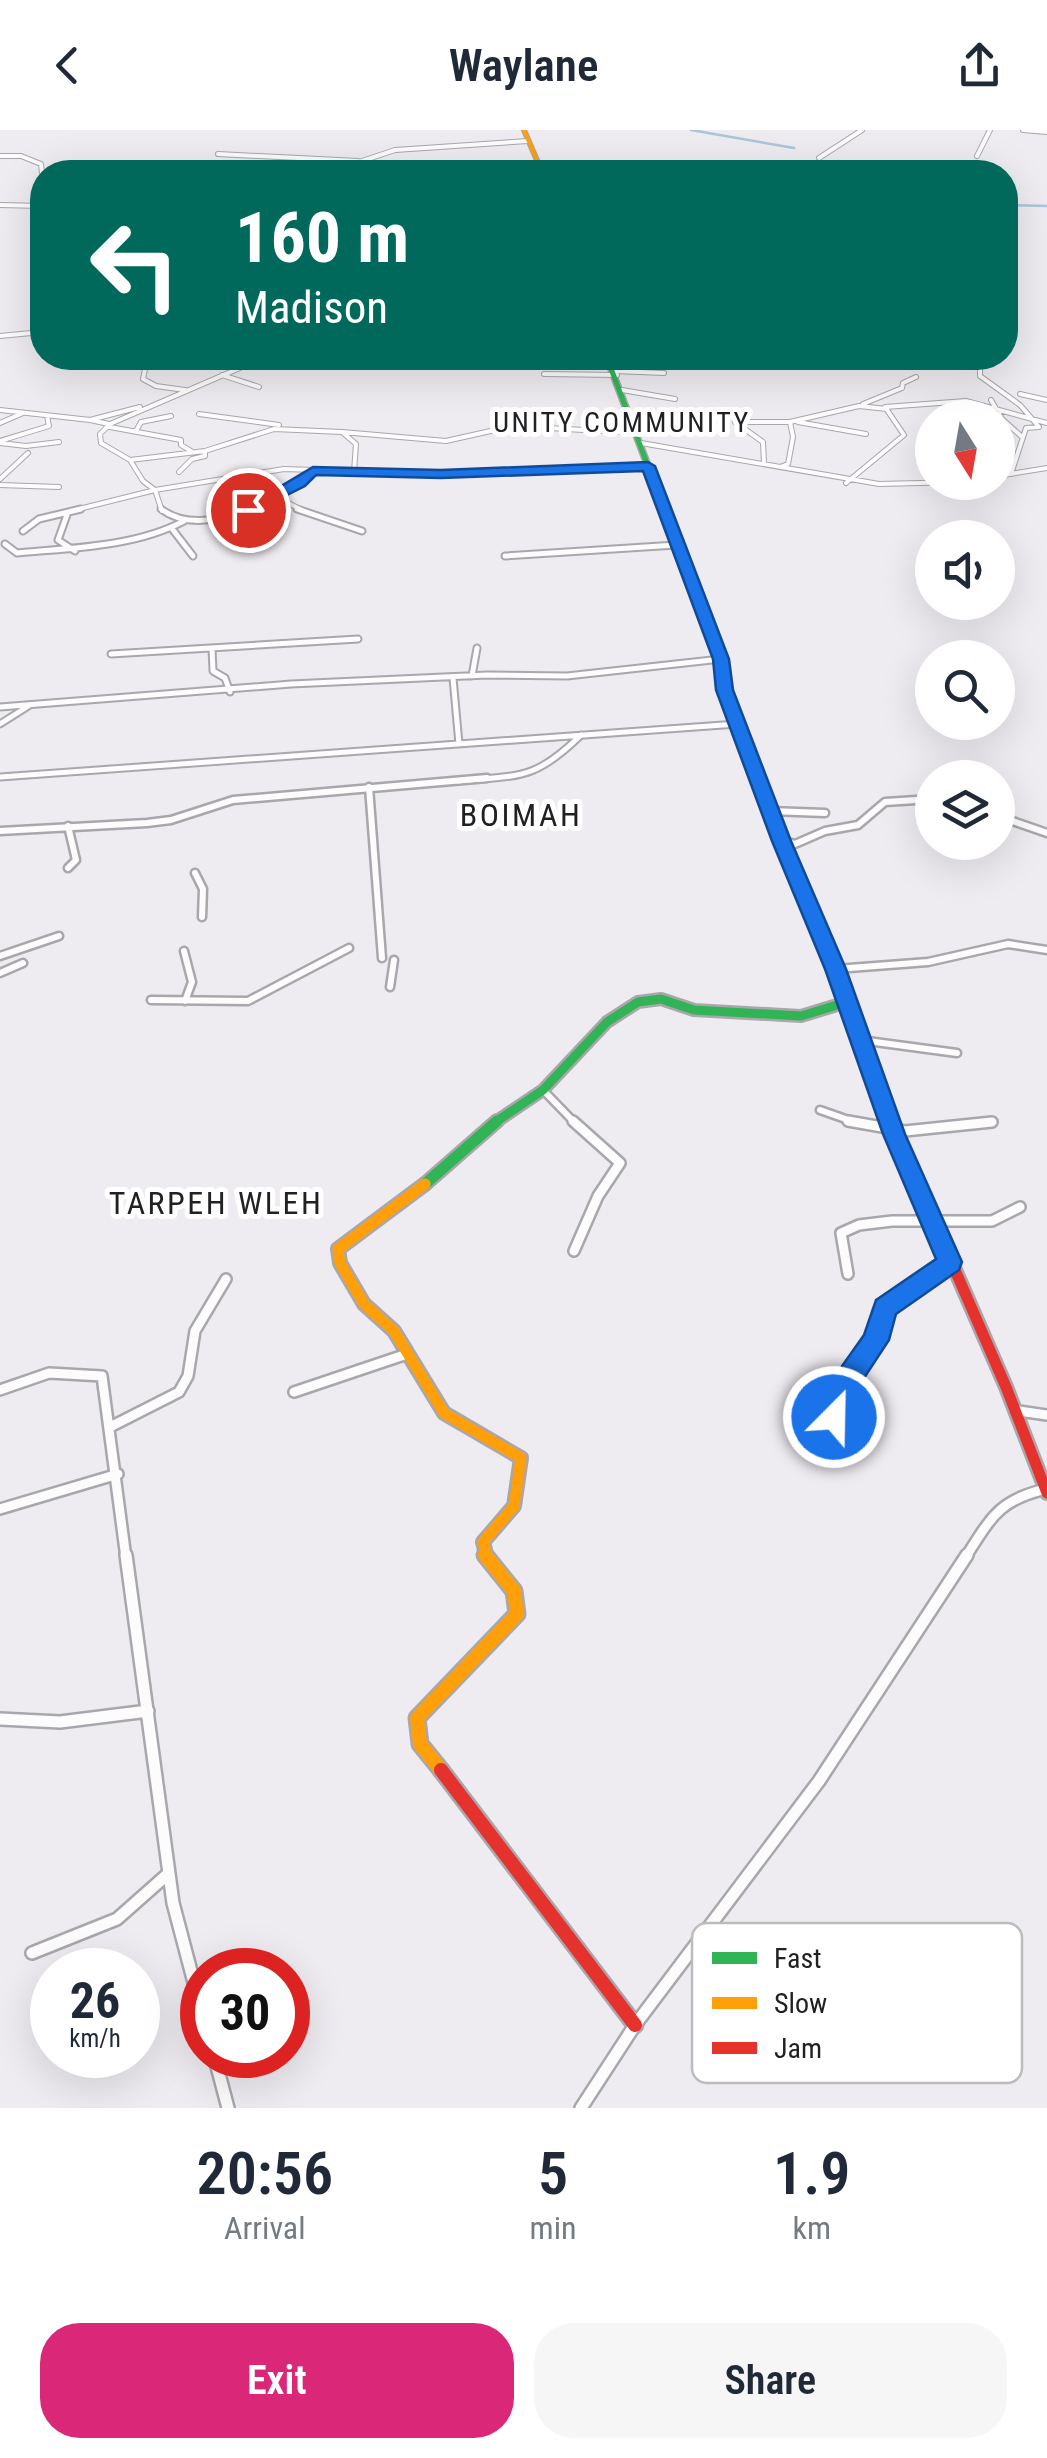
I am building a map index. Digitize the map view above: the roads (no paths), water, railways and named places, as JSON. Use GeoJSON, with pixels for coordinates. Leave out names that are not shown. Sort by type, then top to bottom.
{"type":"FeatureCollection","features":[{"type":"Feature","properties":{"kind":"street"},"geometry":{"type":"LineString","coordinates":[[819,158],[862,130]]}},
{"type":"Feature","properties":{"kind":"street"},"geometry":{"type":"LineString","coordinates":[[977,156],[990,130]]}},
{"type":"Feature","properties":{"kind":"street"},"geometry":{"type":"LineString","coordinates":[[1023,130],[1047,132]]}},
{"type":"Feature","properties":{"kind":"street"},"geometry":{"type":"LineString","coordinates":[[370,160],[419,147],[526,135],[537,160]]}},
{"type":"Feature","properties":{"kind":"street"},"geometry":{"type":"LineString","coordinates":[[218,154],[345,160]]}},
{"type":"Feature","properties":{"kind":"street"},"geometry":{"type":"LineString","coordinates":[[0,156],[19,155],[34,160]]}},
{"type":"Feature","properties":{"kind":"street"},"geometry":{"type":"LineString","coordinates":[[0,206],[30,206]]}},
{"type":"Feature","properties":{"kind":"street"},"geometry":{"type":"LineString","coordinates":[[0,336],[30,333]]}},
{"type":"Feature","properties":{"kind":"street"},"geometry":{"type":"LineString","coordinates":[[142,370],[143,379],[156,386],[185,390]]}},
{"type":"Feature","properties":{"kind":"street"},"geometry":{"type":"LineString","coordinates":[[234,370],[108,425],[100,434],[101,442],[130,460],[155,490],[162,511],[184,521],[226,517],[274,496],[313,471]]}},
{"type":"Feature","properties":{"kind":"street"},"geometry":{"type":"LineString","coordinates":[[614,370],[721,659],[724,690],[781,841],[836,969],[894,1134],[1019,1411],[1046,1491],[1015,1496],[1001,1504],[819,1782],[713,1923]]}},
{"type":"Feature","properties":{"kind":"street"},"geometry":{"type":"LineString","coordinates":[[980,370],[980,376],[1020,405],[1040,427],[1026,428],[1015,466]]}},
{"type":"Feature","properties":{"kind":"street"},"geometry":{"type":"LineString","coordinates":[[544,374],[664,373]]}},
{"type":"Feature","properties":{"kind":"street"},"geometry":{"type":"LineString","coordinates":[[222,375],[259,386]]}},
{"type":"Feature","properties":{"kind":"street"},"geometry":{"type":"LineString","coordinates":[[792,422],[859,406],[916,377]]}},
{"type":"Feature","properties":{"kind":"street"},"geometry":{"type":"LineString","coordinates":[[622,390],[642,392],[659,400],[674,399]]}},
{"type":"Feature","properties":{"kind":"street"},"geometry":{"type":"LineString","coordinates":[[1020,394],[1047,400]]}},
{"type":"Feature","properties":{"kind":"street"},"geometry":{"type":"LineString","coordinates":[[846,483],[904,434],[878,398]]}},
{"type":"Feature","properties":{"kind":"street"},"geometry":{"type":"LineString","coordinates":[[859,406],[915,405]]}},
{"type":"Feature","properties":{"kind":"street"},"geometry":{"type":"LineString","coordinates":[[0,407],[90,420],[180,440],[191,451]]}},
{"type":"Feature","properties":{"kind":"street"},"geometry":{"type":"LineString","coordinates":[[90,420],[149,407]]}},
{"type":"Feature","properties":{"kind":"street"},"geometry":{"type":"LineString","coordinates":[[0,423],[19,412]]}},
{"type":"Feature","properties":{"kind":"street"},"geometry":{"type":"LineString","coordinates":[[199,414],[298,429]]}},
{"type":"Feature","properties":{"kind":"street"},"geometry":{"type":"LineString","coordinates":[[1015,414],[1047,421]]}},
{"type":"Feature","properties":{"kind":"street"},"geometry":{"type":"LineString","coordinates":[[0,442],[49,426],[47,416]]}},
{"type":"Feature","properties":{"kind":"street"},"geometry":{"type":"LineString","coordinates":[[136,430],[141,422],[171,416]]}},
{"type":"Feature","properties":{"kind":"street"},"geometry":{"type":"LineString","coordinates":[[735,422],[763,442],[764,463]]}},
{"type":"Feature","properties":{"kind":"street"},"geometry":{"type":"LineString","coordinates":[[748,422],[792,422],[818,425],[832,432],[866,434]]}},
{"type":"Feature","properties":{"kind":"street"},"geometry":{"type":"LineString","coordinates":[[780,467],[788,464],[791,456],[795,430],[792,422]]}},
{"type":"Feature","properties":{"kind":"street"},"geometry":{"type":"LineString","coordinates":[[130,460],[205,450],[274,429],[446,441],[513,426],[639,438],[846,483],[882,488],[915,485]]}},
{"type":"Feature","properties":{"kind":"street"},"geometry":{"type":"LineString","coordinates":[[1015,431],[1021,436]]}},
{"type":"Feature","properties":{"kind":"street"},"geometry":{"type":"LineString","coordinates":[[342,432],[358,450],[354,472]]}},
{"type":"Feature","properties":{"kind":"street"},"geometry":{"type":"LineString","coordinates":[[0,442],[59,442]]}},
{"type":"Feature","properties":{"kind":"street"},"geometry":{"type":"LineString","coordinates":[[180,472],[192,459],[205,456],[205,450]]}},
{"type":"Feature","properties":{"kind":"street"},"geometry":{"type":"LineString","coordinates":[[0,482],[28,453]]}},
{"type":"Feature","properties":{"kind":"street"},"geometry":{"type":"LineString","coordinates":[[23,532],[39,519],[155,490],[284,468],[441,474],[648,466]]}},
{"type":"Feature","properties":{"kind":"street"},"geometry":{"type":"LineString","coordinates":[[1015,473],[1047,468]]}},
{"type":"Feature","properties":{"kind":"street"},"geometry":{"type":"LineString","coordinates":[[0,482],[59,488]]}},
{"type":"Feature","properties":{"kind":"street"},"geometry":{"type":"LineString","coordinates":[[274,496],[287,506],[362,531]]}},
{"type":"Feature","properties":{"kind":"street"},"geometry":{"type":"LineString","coordinates":[[68,512],[58,540],[75,551]]}},
{"type":"Feature","properties":{"kind":"street"},"geometry":{"type":"LineString","coordinates":[[5,543],[17,553],[173,530],[184,521]]}},
{"type":"Feature","properties":{"kind":"street"},"geometry":{"type":"LineString","coordinates":[[173,530],[193,556]]}},
{"type":"Feature","properties":{"kind":"street"},"geometry":{"type":"LineString","coordinates":[[505,556],[676,545]]}},
{"type":"Feature","properties":{"kind":"street"},"geometry":{"type":"LineString","coordinates":[[111,654],[358,639]]}},
{"type":"Feature","properties":{"kind":"street"},"geometry":{"type":"LineString","coordinates":[[212,648],[213,671],[225,678],[230,692]]}},
{"type":"Feature","properties":{"kind":"street"},"geometry":{"type":"LineString","coordinates":[[472,676],[477,648]]}},
{"type":"Feature","properties":{"kind":"street"},"geometry":{"type":"LineString","coordinates":[[0,707],[230,692],[291,684],[566,676],[721,659]]}},
{"type":"Feature","properties":{"kind":"street"},"geometry":{"type":"LineString","coordinates":[[453,678],[459,744]]}},
{"type":"Feature","properties":{"kind":"street"},"geometry":{"type":"LineString","coordinates":[[0,724],[33,704]]}},
{"type":"Feature","properties":{"kind":"street"},"geometry":{"type":"LineString","coordinates":[[0,777],[737,724]]}},
{"type":"Feature","properties":{"kind":"street"},"geometry":{"type":"LineString","coordinates":[[0,831],[171,820],[232,800],[524,774],[552,763],[582,735]]}},
{"type":"Feature","properties":{"kind":"street"},"geometry":{"type":"LineString","coordinates":[[369,787],[382,958]]}},
{"type":"Feature","properties":{"kind":"street"},"geometry":{"type":"LineString","coordinates":[[781,841],[795,844],[826,830],[854,826],[885,802],[915,800]]}},
{"type":"Feature","properties":{"kind":"street"},"geometry":{"type":"LineString","coordinates":[[770,810],[825,813]]}},
{"type":"Feature","properties":{"kind":"street"},"geometry":{"type":"LineString","coordinates":[[1015,821],[1046,830]]}},
{"type":"Feature","properties":{"kind":"street"},"geometry":{"type":"LineString","coordinates":[[68,826],[76,860],[68,868]]}},
{"type":"Feature","properties":{"kind":"street"},"geometry":{"type":"LineString","coordinates":[[195,874],[203,889],[202,917]]}},
{"type":"Feature","properties":{"kind":"street"},"geometry":{"type":"LineString","coordinates":[[0,956],[59,936]]}},
{"type":"Feature","properties":{"kind":"street"},"geometry":{"type":"LineString","coordinates":[[836,969],[928,962],[1008,944],[1047,950]]}},
{"type":"Feature","properties":{"kind":"street"},"geometry":{"type":"LineString","coordinates":[[151,1000],[248,1001],[349,948]]}},
{"type":"Feature","properties":{"kind":"street"},"geometry":{"type":"LineString","coordinates":[[184,951],[193,982],[193,991],[185,1001]]}},
{"type":"Feature","properties":{"kind":"street"},"geometry":{"type":"LineString","coordinates":[[390,987],[394,960]]}},
{"type":"Feature","properties":{"kind":"street"},"geometry":{"type":"LineString","coordinates":[[0,973],[23,962]]}},
{"type":"Feature","properties":{"kind":"street"},"geometry":{"type":"LineString","coordinates":[[635,2026],[616,2004],[582,1950],[420,1744],[417,1718],[517,1614],[514,1591],[483,1552],[482,1542],[514,1506],[521,1458],[444,1413],[394,1331],[364,1304],[340,1264],[338,1249],[360,1228],[397,1208],[500,1118],[543,1090],[607,1022],[638,1002],[661,999],[694,1010],[800,1016],[847,1002]]}},
{"type":"Feature","properties":{"kind":"street"},"geometry":{"type":"LineString","coordinates":[[860,1040],[957,1053]]}},
{"type":"Feature","properties":{"kind":"street"},"geometry":{"type":"LineString","coordinates":[[543,1090],[576,1124],[612,1151],[620,1164],[598,1196],[574,1251]]}},
{"type":"Feature","properties":{"kind":"street"},"geometry":{"type":"LineString","coordinates":[[820,1110],[894,1134],[992,1122]]}},
{"type":"Feature","properties":{"kind":"street"},"geometry":{"type":"LineString","coordinates":[[848,1274],[841,1233],[859,1225],[992,1221],[1020,1207]]}},
{"type":"Feature","properties":{"kind":"street"},"geometry":{"type":"LineString","coordinates":[[834,1417],[852,1374],[876,1340],[884,1308],[950,1262]]}},
{"type":"Feature","properties":{"kind":"street"},"geometry":{"type":"LineString","coordinates":[[110,1427],[179,1392],[188,1376],[196,1330],[226,1280]]}},
{"type":"Feature","properties":{"kind":"street"},"geometry":{"type":"LineString","coordinates":[[294,1392],[322,1387],[361,1368],[407,1354]]}},
{"type":"Feature","properties":{"kind":"street"},"geometry":{"type":"LineString","coordinates":[[0,1390],[49,1373],[102,1376],[173,1903],[185,1948]]}},
{"type":"Feature","properties":{"kind":"street"},"geometry":{"type":"LineString","coordinates":[[1019,1411],[1047,1416]]}},
{"type":"Feature","properties":{"kind":"street"},"geometry":{"type":"LineString","coordinates":[[0,1509],[118,1474]]}},
{"type":"Feature","properties":{"kind":"street"},"geometry":{"type":"LineString","coordinates":[[0,1719],[60,1722],[148,1711]]}},
{"type":"Feature","properties":{"kind":"street"},"geometry":{"type":"LineString","coordinates":[[44,1948],[117,1919],[169,1873]]}},
{"type":"Feature","properties":{"kind":"street"},"geometry":{"type":"LineString","coordinates":[[581,2108],[635,2026],[692,1950]]}},
{"type":"Feature","properties":{"kind":"street"},"geometry":{"type":"LineString","coordinates":[[220,2078],[228,2108]]}},
{"type":"Feature","properties":{"kind":"waterway"},"geometry":{"type":"LineString","coordinates":[[691,130],[794,148]]}},
{"type":"Feature","properties":{"kind":"waterway"},"geometry":{"type":"LineString","coordinates":[[1018,205],[1047,206]]}},
{"type":"Feature","properties":{"kind":"district","name":"UNITY COMMUNITY"},"geometry":{"type":"Point","coordinates":[622,422]}},
{"type":"Feature","properties":{"kind":"district","name":"BOIMAH"},"geometry":{"type":"Point","coordinates":[521,815]}},
{"type":"Feature","properties":{"kind":"district","name":"TARPEH WLEH"},"geometry":{"type":"Point","coordinates":[216,1203]}}]}
